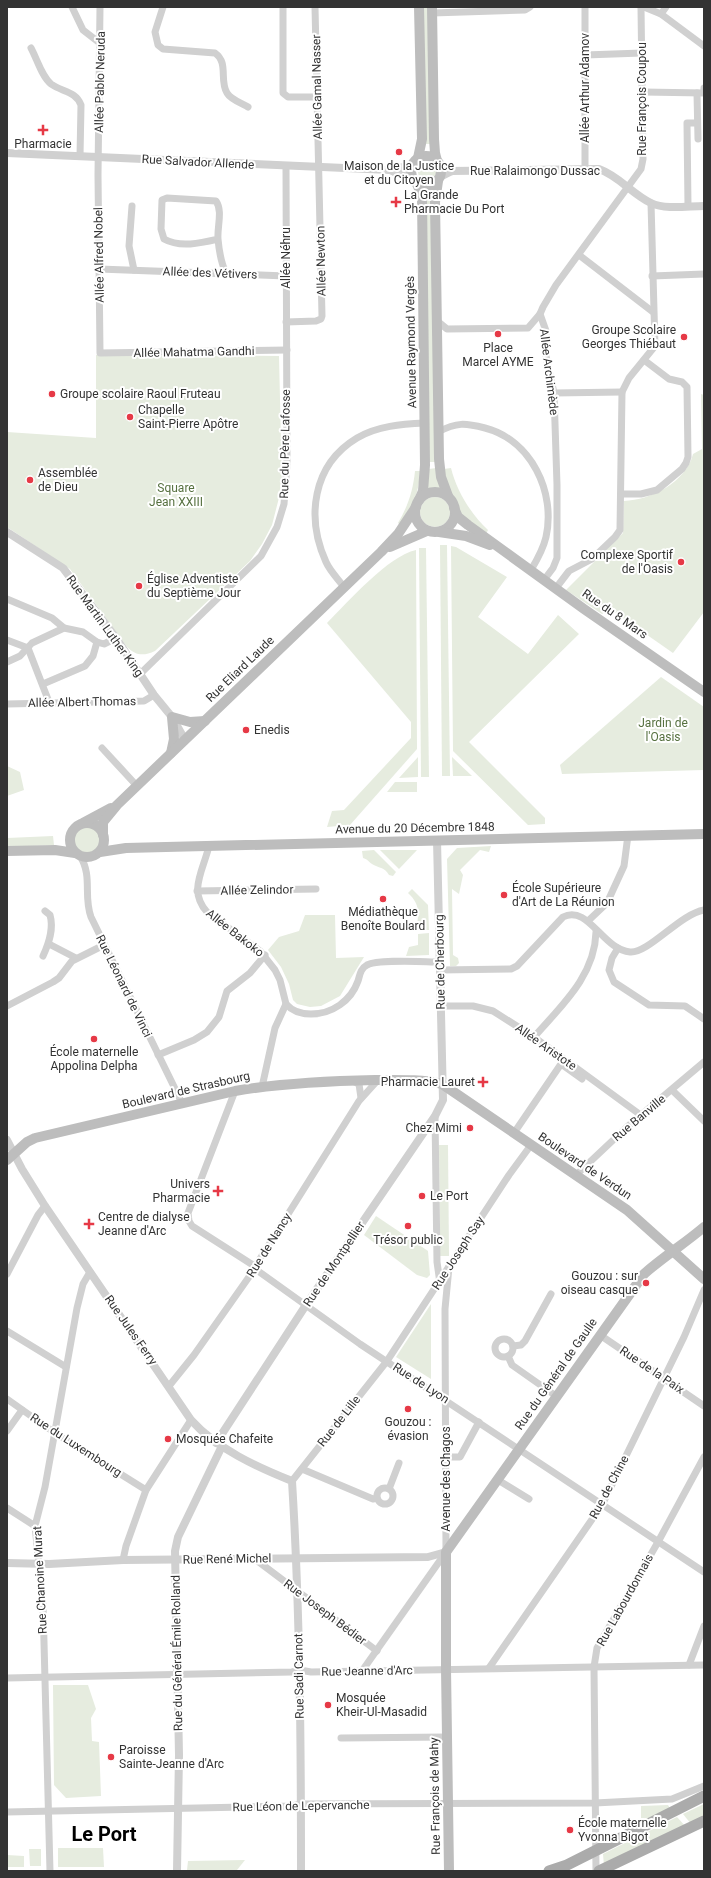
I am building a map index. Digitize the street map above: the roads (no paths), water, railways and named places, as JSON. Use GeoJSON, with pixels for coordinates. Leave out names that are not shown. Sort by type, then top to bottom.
{"type":"FeatureCollection","features":[{"type":"Feature","properties":{"kind":"main road"},"geometry":{"type":"LineString","coordinates":[[419,7],[422,139],[414,166],[417,184],[426,187],[431,186],[439,179]]}},
{"type":"Feature","properties":{"kind":"main road"},"geometry":{"type":"LineString","coordinates":[[432,10],[434,146],[441,168],[435,196],[438,432],[441,477],[454,508],[453,520],[450,525],[440,532],[427,531],[418,523],[415,512],[418,503],[424,495],[436,492],[448,496]]}},
{"type":"Feature","properties":{"kind":"main road"},"geometry":{"type":"LineString","coordinates":[[414,166],[430,156],[438,162]]}},
{"type":"Feature","properties":{"kind":"main road","name":"Avenue Raymond Vergès"},"geometry":{"type":"LineString","coordinates":[[417,184],[422,196],[425,423],[423,491],[418,503]]}},
{"type":"Feature","properties":{"kind":"main road","name":"Rue Eliard Laude"},"geometry":{"type":"LineString","coordinates":[[103,838],[103,822],[117,805],[381,552],[398,534],[418,503]]}},
{"type":"Feature","properties":{"kind":"main road","name":"Rue du 8 Mars"},"geometry":{"type":"LineString","coordinates":[[454,508],[458,516],[511,556],[704,692]]}},
{"type":"Feature","properties":{"kind":"main road","name":"Rue Eliard Laude"},"geometry":{"type":"LineString","coordinates":[[381,552],[401,541],[427,531]]}},
{"type":"Feature","properties":{"kind":"main road","name":"Rue du 8 Mars"},"geometry":{"type":"LineString","coordinates":[[440,532],[466,536],[484,542],[511,556]]}},
{"type":"Feature","properties":{"kind":"main road"},"geometry":{"type":"LineString","coordinates":[[171,754],[174,744],[172,717],[190,722],[205,721]]}},
{"type":"Feature","properties":{"kind":"main road"},"geometry":{"type":"LineString","coordinates":[[173,729],[176,736],[185,740]]}},
{"type":"Feature","properties":{"kind":"main road","name":"Rue Eliard Laude"},"geometry":{"type":"LineString","coordinates":[[83,823],[117,805]]}},
{"type":"Feature","properties":{"kind":"main road"},"geometry":{"type":"LineString","coordinates":[[80,858],[70,844],[70,838],[73,830],[83,823],[92,824],[97,827],[103,838],[126,848]]}},
{"type":"Feature","properties":{"kind":"main road","name":"Avenue du 20 Décembre 1848"},"geometry":{"type":"LineString","coordinates":[[126,848],[704,834]]}},
{"type":"Feature","properties":{"kind":"main road"},"geometry":{"type":"LineString","coordinates":[[56,850],[70,838]]}},
{"type":"Feature","properties":{"kind":"main road"},"geometry":{"type":"LineString","coordinates":[[100,852],[103,838]]}},
{"type":"Feature","properties":{"kind":"main road"},"geometry":{"type":"LineString","coordinates":[[7,851],[56,850],[80,858],[91,857],[100,852],[126,848]]}},
{"type":"Feature","properties":{"kind":"main road","name":"Boulevard de Strasbourg"},"geometry":{"type":"LineString","coordinates":[[10,1157],[26,1142],[35,1138],[235,1091],[262,1087],[378,1080],[428,1081],[442,1084]]}},
{"type":"Feature","properties":{"kind":"main road","name":"Boulevard de Verdun"},"geometry":{"type":"LineString","coordinates":[[442,1084],[627,1210],[704,1279]]}},
{"type":"Feature","properties":{"kind":"main road","name":"Rue du Général de Gaulle"},"geometry":{"type":"LineString","coordinates":[[446,1552],[644,1274],[704,1227]]}},
{"type":"Feature","properties":{"kind":"main road","name":"Rue François de Mahy"},"geometry":{"type":"LineString","coordinates":[[446,1552],[449,1871]]}},
{"type":"Feature","properties":{"kind":"main road"},"geometry":{"type":"LineString","coordinates":[[550,1871],[567,1865],[704,1796]]}},
{"type":"Feature","properties":{"kind":"main road"},"geometry":{"type":"LineString","coordinates":[[599,1871],[704,1821]]}},
{"type":"Feature","properties":{"kind":"street"},"geometry":{"type":"LineString","coordinates":[[72,7],[83,30],[101,44]]}},
{"type":"Feature","properties":{"kind":"street","name":"Allée Pablo Neruda"},"geometry":{"type":"LineString","coordinates":[[99,157],[101,44],[100,7]]}},
{"type":"Feature","properties":{"kind":"street"},"geometry":{"type":"LineString","coordinates":[[163,7],[155,32],[158,45],[163,49],[215,53],[223,62],[227,93],[231,98],[248,106]]}},
{"type":"Feature","properties":{"kind":"street"},"geometry":{"type":"LineString","coordinates":[[283,7],[283,93],[288,97],[318,97]]}},
{"type":"Feature","properties":{"kind":"street","name":"Allée Gamal Nasser"},"geometry":{"type":"LineString","coordinates":[[315,7],[318,97],[318,167]]}},
{"type":"Feature","properties":{"kind":"street"},"geometry":{"type":"LineString","coordinates":[[432,10],[448,12],[525,10],[530,7]]}},
{"type":"Feature","properties":{"kind":"street","name":"Allée Arthur Adamov"},"geometry":{"type":"LineString","coordinates":[[585,7],[585,170]]}},
{"type":"Feature","properties":{"kind":"street"},"geometry":{"type":"LineString","coordinates":[[643,7],[661,14],[704,46]]}},
{"type":"Feature","properties":{"kind":"street","name":"Rue François Coupou"},"geometry":{"type":"LineString","coordinates":[[628,187],[637,175],[642,164],[643,7]]}},
{"type":"Feature","properties":{"kind":"street"},"geometry":{"type":"LineString","coordinates":[[661,14],[666,7]]}},
{"type":"Feature","properties":{"kind":"street"},"geometry":{"type":"LineString","coordinates":[[31,48],[45,76],[51,84],[76,95],[79,100],[81,105],[80,156]]}},
{"type":"Feature","properties":{"kind":"street"},"geometry":{"type":"LineString","coordinates":[[585,55],[642,53]]}},
{"type":"Feature","properties":{"kind":"street"},"geometry":{"type":"LineString","coordinates":[[643,92],[704,93],[704,88]]}},
{"type":"Feature","properties":{"kind":"street"},"geometry":{"type":"LineString","coordinates":[[687,139],[701,139],[697,123],[697,93]]}},
{"type":"Feature","properties":{"kind":"street"},"geometry":{"type":"LineString","coordinates":[[688,206],[687,123],[697,123]]}},
{"type":"Feature","properties":{"kind":"street","name":"Rue Salvador Allende"},"geometry":{"type":"LineString","coordinates":[[7,153],[390,170],[414,166]]}},
{"type":"Feature","properties":{"kind":"street","name":"Allée Alfred Nobel"},"geometry":{"type":"LineString","coordinates":[[99,157],[100,353]]}},
{"type":"Feature","properties":{"kind":"street"},"geometry":{"type":"LineString","coordinates":[[438,162],[452,171],[439,179]]}},
{"type":"Feature","properties":{"kind":"street","name":"Allée Néhru"},"geometry":{"type":"LineString","coordinates":[[286,166],[287,350]]}},
{"type":"Feature","properties":{"kind":"street","name":"Allée Newton"},"geometry":{"type":"LineString","coordinates":[[286,322],[316,321],[321,319],[322,316],[318,167]]}},
{"type":"Feature","properties":{"kind":"street","name":"Rue Ralaimongo Dussac"},"geometry":{"type":"LineString","coordinates":[[452,171],[604,171],[651,203],[660,206],[704,206]]}},
{"type":"Feature","properties":{"kind":"street","name":"Allée Archimède"},"geometry":{"type":"LineString","coordinates":[[544,580],[553,568],[557,558],[557,485],[554,393],[546,356],[546,331],[540,314],[556,285],[628,187]]}},
{"type":"Feature","properties":{"kind":"street"},"geometry":{"type":"LineString","coordinates":[[218,239],[188,243],[172,242],[164,239],[161,229],[162,200],[167,198],[216,201],[219,207],[218,239],[221,262],[226,273]]}},
{"type":"Feature","properties":{"kind":"street"},"geometry":{"type":"LineString","coordinates":[[556,588],[569,571],[592,559],[618,534],[621,525],[622,392],[629,378],[655,346],[651,203]]}},
{"type":"Feature","properties":{"kind":"street"},"geometry":{"type":"LineString","coordinates":[[132,206],[129,246],[134,270]]}},
{"type":"Feature","properties":{"kind":"street"},"geometry":{"type":"LineString","coordinates":[[579,255],[653,312]]}},
{"type":"Feature","properties":{"kind":"street","name":"Allée des Vétivers"},"geometry":{"type":"LineString","coordinates":[[99,269],[286,276]]}},
{"type":"Feature","properties":{"kind":"street"},"geometry":{"type":"LineString","coordinates":[[652,276],[704,274]]}},
{"type":"Feature","properties":{"kind":"street"},"geometry":{"type":"LineString","coordinates":[[436,320],[447,329],[528,328],[540,314]]}},
{"type":"Feature","properties":{"kind":"street"},"geometry":{"type":"LineString","coordinates":[[437,341],[447,329]]}},
{"type":"Feature","properties":{"kind":"street","name":"Allée Mahatma Gandhi"},"geometry":{"type":"LineString","coordinates":[[100,353],[287,350]]}},
{"type":"Feature","properties":{"kind":"street","name":"Rue du Père Lafosse"},"geometry":{"type":"LineString","coordinates":[[140,674],[155,658],[251,568],[269,545],[277,527],[284,504],[287,484],[287,350]]}},
{"type":"Feature","properties":{"kind":"street"},"geometry":{"type":"LineString","coordinates":[[621,494],[641,494],[657,490],[682,469],[688,457],[687,387],[679,381],[669,379],[644,360]]}},
{"type":"Feature","properties":{"kind":"street"},"geometry":{"type":"LineString","coordinates":[[554,393],[622,392]]}},
{"type":"Feature","properties":{"kind":"street"},"geometry":{"type":"LineString","coordinates":[[344,587],[327,564],[318,540],[314,514],[315,501],[322,477],[334,458],[356,438],[380,428],[425,423]]}},
{"type":"Feature","properties":{"kind":"street"},"geometry":{"type":"LineString","coordinates":[[438,432],[452,424],[467,424],[494,431],[511,441],[524,452],[535,466],[543,482],[548,517],[546,536],[541,552],[531,570]]}},
{"type":"Feature","properties":{"kind":"street","name":"Rue Martin Luther King"},"geometry":{"type":"LineString","coordinates":[[7,532],[63,568],[116,638],[154,694],[172,717],[185,740]]}},
{"type":"Feature","properties":{"kind":"street"},"geometry":{"type":"LineString","coordinates":[[7,599],[52,618],[64,628],[83,632],[97,642],[104,644],[116,638]]}},
{"type":"Feature","properties":{"kind":"street"},"geometry":{"type":"LineString","coordinates":[[7,662],[20,656],[32,643],[64,628]]}},
{"type":"Feature","properties":{"kind":"street"},"geometry":{"type":"LineString","coordinates":[[7,640],[28,648],[50,702]]}},
{"type":"Feature","properties":{"kind":"street"},"geometry":{"type":"LineString","coordinates":[[43,684],[85,666],[93,656],[97,642]]}},
{"type":"Feature","properties":{"kind":"street","name":"Allée Albert Thomas"},"geometry":{"type":"LineString","coordinates":[[7,704],[144,701],[154,694]]}},
{"type":"Feature","properties":{"kind":"street"},"geometry":{"type":"LineString","coordinates":[[102,748],[137,786]]}},
{"type":"Feature","properties":{"kind":"street"},"geometry":{"type":"LineString","coordinates":[[588,921],[607,903],[624,866],[628,835]]}},
{"type":"Feature","properties":{"kind":"street","name":"Rue de Cherbourg"},"geometry":{"type":"LineString","coordinates":[[437,840],[442,1084]]}},
{"type":"Feature","properties":{"kind":"street"},"geometry":{"type":"LineString","coordinates":[[197,891],[209,846]]}},
{"type":"Feature","properties":{"kind":"street","name":"Rue Léonard de Vinci"},"geometry":{"type":"LineString","coordinates":[[80,858],[88,880],[88,909],[104,945],[182,1103]]}},
{"type":"Feature","properties":{"kind":"street","name":"Allée Zelindor"},"geometry":{"type":"LineString","coordinates":[[197,891],[316,889]]}},
{"type":"Feature","properties":{"kind":"street","name":"Allée Bakoko"},"geometry":{"type":"LineString","coordinates":[[197,891],[200,904],[207,912],[265,955],[280,980],[286,1004]]}},
{"type":"Feature","properties":{"kind":"street"},"geometry":{"type":"LineString","coordinates":[[440,970],[511,969],[517,966],[563,917],[574,914],[588,921],[596,932],[618,948],[632,952],[642,950],[659,936],[692,914],[704,910]]}},
{"type":"Feature","properties":{"kind":"street"},"geometry":{"type":"LineString","coordinates":[[43,956],[49,944],[51,917],[45,911]]}},
{"type":"Feature","properties":{"kind":"street"},"geometry":{"type":"LineString","coordinates":[[534,1037],[569,998],[583,977],[593,955],[596,932]]}},
{"type":"Feature","properties":{"kind":"street"},"geometry":{"type":"LineString","coordinates":[[49,944],[76,958]]}},
{"type":"Feature","properties":{"kind":"street"},"geometry":{"type":"LineString","coordinates":[[7,1006],[59,978],[69,963],[76,958],[104,945]]}},
{"type":"Feature","properties":{"kind":"street"},"geometry":{"type":"LineString","coordinates":[[618,948],[610,963],[610,977],[614,982],[649,1005],[685,1006],[704,1019]]}},
{"type":"Feature","properties":{"kind":"street"},"geometry":{"type":"LineString","coordinates":[[158,1055],[194,1040],[207,1032],[219,1017],[227,991],[250,973],[265,955]]}},
{"type":"Feature","properties":{"kind":"street"},"geometry":{"type":"LineString","coordinates":[[262,1087],[275,1028],[286,1004],[294,1010],[308,1014],[320,1013],[333,1009],[349,996],[364,967],[378,963],[440,962]]}},
{"type":"Feature","properties":{"kind":"street","name":"Allée Aristote"},"geometry":{"type":"LineString","coordinates":[[441,1006],[483,1007],[493,1011],[534,1037],[642,1116]]}},
{"type":"Feature","properties":{"kind":"street","name":"Rue Banville"},"geometry":{"type":"LineString","coordinates":[[576,1175],[704,1062]]}},
{"type":"Feature","properties":{"kind":"street"},"geometry":{"type":"LineString","coordinates":[[514,1133],[561,1064],[582,1079]]}},
{"type":"Feature","properties":{"kind":"street","name":"Rue de Nancy"},"geometry":{"type":"LineString","coordinates":[[169,1386],[194,1354],[256,1267],[361,1098],[378,1080]]}},
{"type":"Feature","properties":{"kind":"street"},"geometry":{"type":"LineString","coordinates":[[353,1081],[359,1084],[361,1098]]}},
{"type":"Feature","properties":{"kind":"street","name":"Rue de Montpellier"},"geometry":{"type":"LineString","coordinates":[[219,1445],[306,1305],[435,1116],[443,1100],[442,1084]]}},
{"type":"Feature","properties":{"kind":"street"},"geometry":{"type":"LineString","coordinates":[[672,1090],[704,1121]]}},
{"type":"Feature","properties":{"kind":"street","name":"Rue de Lyon"},"geometry":{"type":"LineString","coordinates":[[235,1091],[188,1213],[189,1220],[197,1230],[256,1267],[258,1271],[387,1361],[704,1572]]}},
{"type":"Feature","properties":{"kind":"street","name":"Avenue des Chagos"},"geometry":{"type":"LineString","coordinates":[[435,1116],[437,1262],[439,1282],[445,1309]]}},
{"type":"Feature","properties":{"kind":"street","name":"Rue Jules Ferry"},"geometry":{"type":"LineString","coordinates":[[7,1141],[10,1157],[22,1169],[45,1206],[191,1420],[219,1445],[292,1481]]}},
{"type":"Feature","properties":{"kind":"street","name":"Rue Joseph Say"},"geometry":{"type":"LineString","coordinates":[[387,1361],[509,1175],[531,1145]]}},
{"type":"Feature","properties":{"kind":"street"},"geometry":{"type":"LineString","coordinates":[[7,1274],[38,1215],[45,1206]]}},
{"type":"Feature","properties":{"kind":"street","name":"Avenue des Chagos"},"geometry":{"type":"LineString","coordinates":[[446,1552],[445,1309],[449,1267]]}},
{"type":"Feature","properties":{"kind":"street","name":"Rue Chanoine Murat"},"geometry":{"type":"LineString","coordinates":[[50,1871],[45,1677],[40,1564],[35,1526],[45,1487],[81,1289],[90,1272]]}},
{"type":"Feature","properties":{"kind":"street","name":"Rue de Chine"},"geometry":{"type":"LineString","coordinates":[[489,1668],[602,1505],[704,1290]]}},
{"type":"Feature","properties":{"kind":"street"},"geometry":{"type":"LineString","coordinates":[[513,1346],[521,1345],[525,1341],[552,1294]]}},
{"type":"Feature","properties":{"kind":"street"},"geometry":{"type":"LineString","coordinates":[[7,1331],[66,1367]]}},
{"type":"Feature","properties":{"kind":"street","name":"Rue de la Paix"},"geometry":{"type":"LineString","coordinates":[[600,1335],[704,1406]]}},
{"type":"Feature","properties":{"kind":"street"},"geometry":{"type":"LineString","coordinates":[[505,1338],[510,1341],[513,1346],[512,1352],[508,1356],[502,1357],[497,1354],[494,1349],[496,1342],[505,1338]]}},
{"type":"Feature","properties":{"kind":"street"},"geometry":{"type":"LineString","coordinates":[[508,1356],[512,1365],[556,1396]]}},
{"type":"Feature","properties":{"kind":"street","name":"Rue de Lille"},"geometry":{"type":"LineString","coordinates":[[292,1481],[387,1361]]}},
{"type":"Feature","properties":{"kind":"street","name":"Rue du Luxembourg"},"geometry":{"type":"LineString","coordinates":[[7,1399],[54,1433],[146,1490]]}},
{"type":"Feature","properties":{"kind":"street"},"geometry":{"type":"LineString","coordinates":[[7,1431],[22,1410]]}},
{"type":"Feature","properties":{"kind":"street"},"geometry":{"type":"LineString","coordinates":[[123,1560],[126,1546],[146,1490],[191,1420]]}},
{"type":"Feature","properties":{"kind":"street"},"geometry":{"type":"LineString","coordinates":[[446,1457],[460,1457],[479,1422]]}},
{"type":"Feature","properties":{"kind":"street","name":"Rue du Général Émile Rolland"},"geometry":{"type":"LineString","coordinates":[[177,1871],[178,1674],[175,1614],[175,1560],[178,1537],[219,1445]]}},
{"type":"Feature","properties":{"kind":"street","name":"Rue Labourdonnais"},"geometry":{"type":"LineString","coordinates":[[596,1871],[594,1667],[597,1648],[658,1542],[704,1457]]}},
{"type":"Feature","properties":{"kind":"street"},"geometry":{"type":"LineString","coordinates":[[389,1489],[399,1463]]}},
{"type":"Feature","properties":{"kind":"street"},"geometry":{"type":"LineString","coordinates":[[302,1469],[373,1499],[377,1498]]}},
{"type":"Feature","properties":{"kind":"street"},"geometry":{"type":"LineString","coordinates":[[498,1480],[529,1499]]}},
{"type":"Feature","properties":{"kind":"street","name":"Rue Sadi Carnot"},"geometry":{"type":"LineString","coordinates":[[292,1481],[298,1592],[300,1670],[301,1871]]}},
{"type":"Feature","properties":{"kind":"street"},"geometry":{"type":"LineString","coordinates":[[381,1489],[389,1489],[393,1496],[390,1503],[382,1504],[377,1498],[377,1493],[381,1489]]}},
{"type":"Feature","properties":{"kind":"street"},"geometry":{"type":"LineString","coordinates":[[7,1508],[35,1526]]}},
{"type":"Feature","properties":{"kind":"street"},"geometry":{"type":"LineString","coordinates":[[362,1671],[446,1552]]}},
{"type":"Feature","properties":{"kind":"street","name":"Rue René Michel"},"geometry":{"type":"LineString","coordinates":[[7,1563],[40,1564],[123,1560],[428,1557],[446,1552]]}},
{"type":"Feature","properties":{"kind":"street","name":"Rue Joseph Bédier"},"geometry":{"type":"LineString","coordinates":[[255,1559],[377,1651]]}},
{"type":"Feature","properties":{"kind":"street"},"geometry":{"type":"LineString","coordinates":[[689,1665],[704,1626]]}},
{"type":"Feature","properties":{"kind":"street","name":"Rue Jeanne d'Arc"},"geometry":{"type":"LineString","coordinates":[[7,1678],[292,1672],[300,1670],[311,1672],[704,1665]]}},
{"type":"Feature","properties":{"kind":"street"},"geometry":{"type":"LineString","coordinates":[[342,1738],[447,1737]]}},
{"type":"Feature","properties":{"kind":"street","name":"Rue Léon de Lepervanche"},"geometry":{"type":"LineString","coordinates":[[7,1812],[292,1806],[301,1804],[595,1803],[672,1799],[704,1786]]}},
{"type":"Feature","properties":{"kind":"place","name":"Pharmacie"},"geometry":{"type":"Point","coordinates":[43,130]}},
{"type":"Feature","properties":{"kind":"place","name":"Maison de la Justice et du Citoyen"},"geometry":{"type":"Point","coordinates":[399,152]}},
{"type":"Feature","properties":{"kind":"place","name":"La Grande Pharmacie Du Port"},"geometry":{"type":"Point","coordinates":[396,202]}},
{"type":"Feature","properties":{"kind":"place","name":"Place Marcel AYME"},"geometry":{"type":"Point","coordinates":[498,334]}},
{"type":"Feature","properties":{"kind":"place","name":"Groupe Scolaire Georges Thiébaut"},"geometry":{"type":"Point","coordinates":[684,337]}},
{"type":"Feature","properties":{"kind":"place","name":"Groupe scolaire Raoul Fruteau"},"geometry":{"type":"Point","coordinates":[52,394]}},
{"type":"Feature","properties":{"kind":"place","name":"Chapelle Saint-Pierre Apôtre"},"geometry":{"type":"Point","coordinates":[130,417]}},
{"type":"Feature","properties":{"kind":"place","name":"Assemblée de Dieu"},"geometry":{"type":"Point","coordinates":[30,480]}},
{"type":"Feature","properties":{"kind":"place","name":"Complexe Sportif de l'Oasis"},"geometry":{"type":"Point","coordinates":[681,562]}},
{"type":"Feature","properties":{"kind":"place","name":"Église Adventiste du Septième Jour"},"geometry":{"type":"Point","coordinates":[139,586]}},
{"type":"Feature","properties":{"kind":"place","name":"Enedis"},"geometry":{"type":"Point","coordinates":[246,730]}},
{"type":"Feature","properties":{"kind":"place","name":"École Supérieure d'Art de La Réunion"},"geometry":{"type":"Point","coordinates":[504,895]}},
{"type":"Feature","properties":{"kind":"place","name":"Médiathèque Benoîte Boulard"},"geometry":{"type":"Point","coordinates":[383,899]}},
{"type":"Feature","properties":{"kind":"place","name":"École maternelle Appolina Delpha"},"geometry":{"type":"Point","coordinates":[94,1039]}},
{"type":"Feature","properties":{"kind":"place","name":"Pharmacie Lauret"},"geometry":{"type":"Point","coordinates":[483,1082]}},
{"type":"Feature","properties":{"kind":"place","name":"Chez Mimi"},"geometry":{"type":"Point","coordinates":[470,1128]}},
{"type":"Feature","properties":{"kind":"place","name":"Univers Pharmacie"},"geometry":{"type":"Point","coordinates":[218,1191]}},
{"type":"Feature","properties":{"kind":"place","name":"Le Port"},"geometry":{"type":"Point","coordinates":[422,1196]}},
{"type":"Feature","properties":{"kind":"place","name":"Centre de dialyse Jeanne d'Arc"},"geometry":{"type":"Point","coordinates":[89,1224]}},
{"type":"Feature","properties":{"kind":"place","name":"Trésor public"},"geometry":{"type":"Point","coordinates":[408,1226]}},
{"type":"Feature","properties":{"kind":"place","name":"Gouzou : sur oiseau casque"},"geometry":{"type":"Point","coordinates":[646,1283]}},
{"type":"Feature","properties":{"kind":"place","name":"Gouzou : évasion"},"geometry":{"type":"Point","coordinates":[408,1409]}},
{"type":"Feature","properties":{"kind":"place","name":"Mosquée Chafeite"},"geometry":{"type":"Point","coordinates":[168,1439]}},
{"type":"Feature","properties":{"kind":"place","name":"Mosquée Kheir-Ul-Masadid"},"geometry":{"type":"Point","coordinates":[328,1705]}},
{"type":"Feature","properties":{"kind":"place","name":"Paroisse Sainte-Jeanne d'Arc"},"geometry":{"type":"Point","coordinates":[111,1757]}},
{"type":"Feature","properties":{"kind":"place","name":"École maternelle Yvonna Bigot"},"geometry":{"type":"Point","coordinates":[570,1830]}},
{"type":"Feature","properties":{"kind":"district","name":"Le Port"},"geometry":{"type":"Point","coordinates":[104,1834]}},
{"type":"Feature","properties":{"kind":"park label","name":"Square Jean XXIII"},"geometry":{"type":"Point","coordinates":[176,495]}},
{"type":"Feature","properties":{"kind":"park label","name":"Jardin de l'Oasis"},"geometry":{"type":"Point","coordinates":[663,730]}}]}
